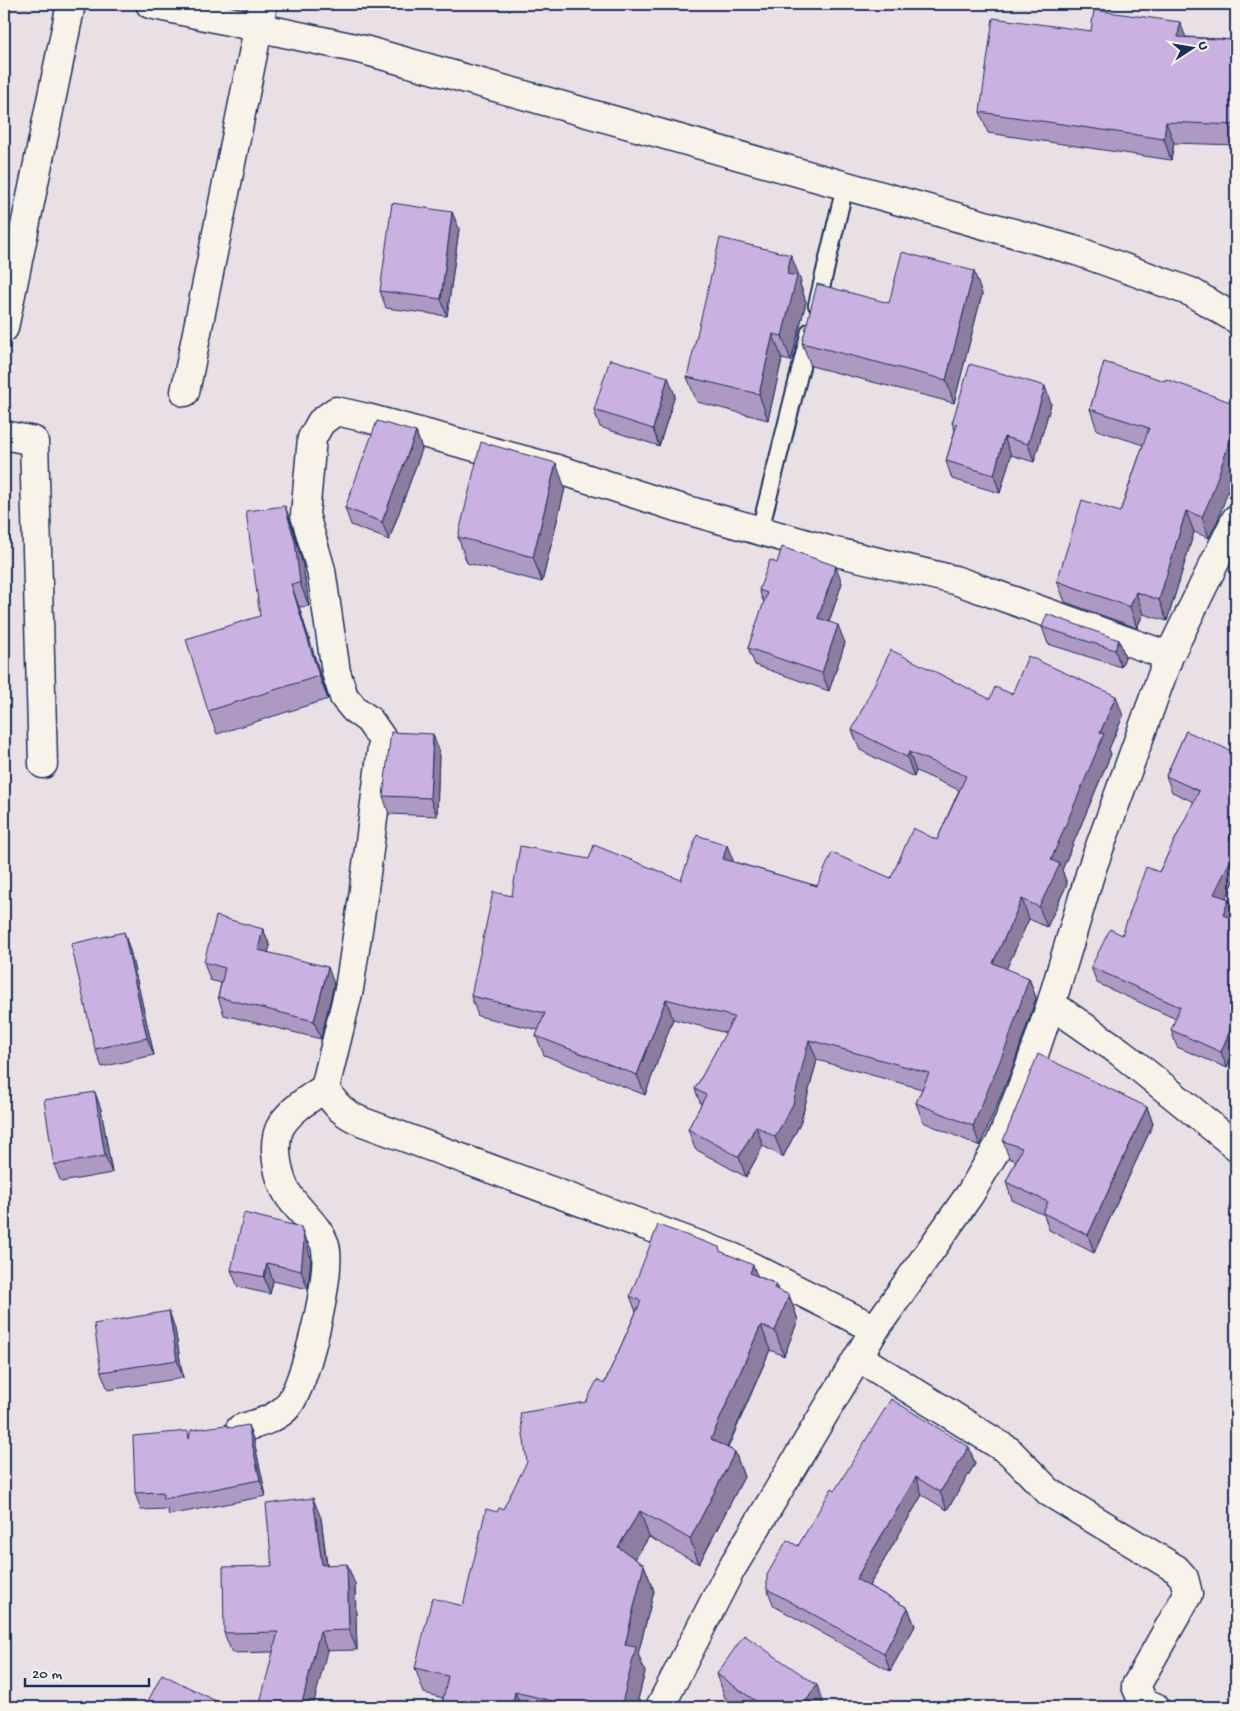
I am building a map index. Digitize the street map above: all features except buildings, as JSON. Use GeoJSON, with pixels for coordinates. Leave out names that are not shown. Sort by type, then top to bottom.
{"type":"FeatureCollection","features":[{"type":"Feature","properties":{"kind":"street"},"geometry":{"type":"LineString","coordinates":[[4,328],[71,4]]}},
{"type":"Feature","properties":{"kind":"street"},"geometry":{"type":"LineString","coordinates":[[150,4],[261,16],[364,50],[1077,251],[1191,292],[1236,319]]}},
{"type":"Feature","properties":{"kind":"street"},"geometry":{"type":"LineString","coordinates":[[185,392],[261,16]]}},
{"type":"Feature","properties":{"kind":"street"},"geometry":{"type":"LineString","coordinates":[[875,1329],[734,1258],[354,1118],[346,1114],[335,1104],[326,1088],[350,980],[364,897],[383,740],[370,720],[354,709],[344,697],[336,672],[321,570],[305,515],[312,438],[321,422],[336,411],[367,418],[557,469],[673,506],[828,550],[955,580],[1169,656]]}},
{"type":"Feature","properties":{"kind":"street"},"geometry":{"type":"LineString","coordinates":[[4,435],[34,441],[43,764]]}},
{"type":"Feature","properties":{"kind":"street"},"geometry":{"type":"LineString","coordinates":[[660,1707],[730,1571],[858,1356],[970,1194],[1000,1144],[1029,1070],[1051,1004],[1091,871],[1169,656],[1236,519]]}},
{"type":"Feature","properties":{"kind":"street"},"geometry":{"type":"LineString","coordinates":[[1051,1004],[1120,1052],[1236,1146]]}},
{"type":"Feature","properties":{"kind":"street"},"geometry":{"type":"LineString","coordinates":[[240,1429],[267,1420],[286,1408],[304,1372],[316,1330],[328,1259],[325,1244],[288,1195],[276,1164],[281,1125],[297,1107],[326,1088]]}},
{"type":"Feature","properties":{"kind":"street"},"geometry":{"type":"LineString","coordinates":[[858,1356],[1009,1451],[1049,1492],[1176,1568],[1184,1578],[1188,1594],[1136,1686],[1143,1702],[1154,1707]]}},
{"type":"Feature","properties":{"kind":"lane"},"geometry":{"type":"LineString","coordinates":[[760,530],[845,186]]}}]}
